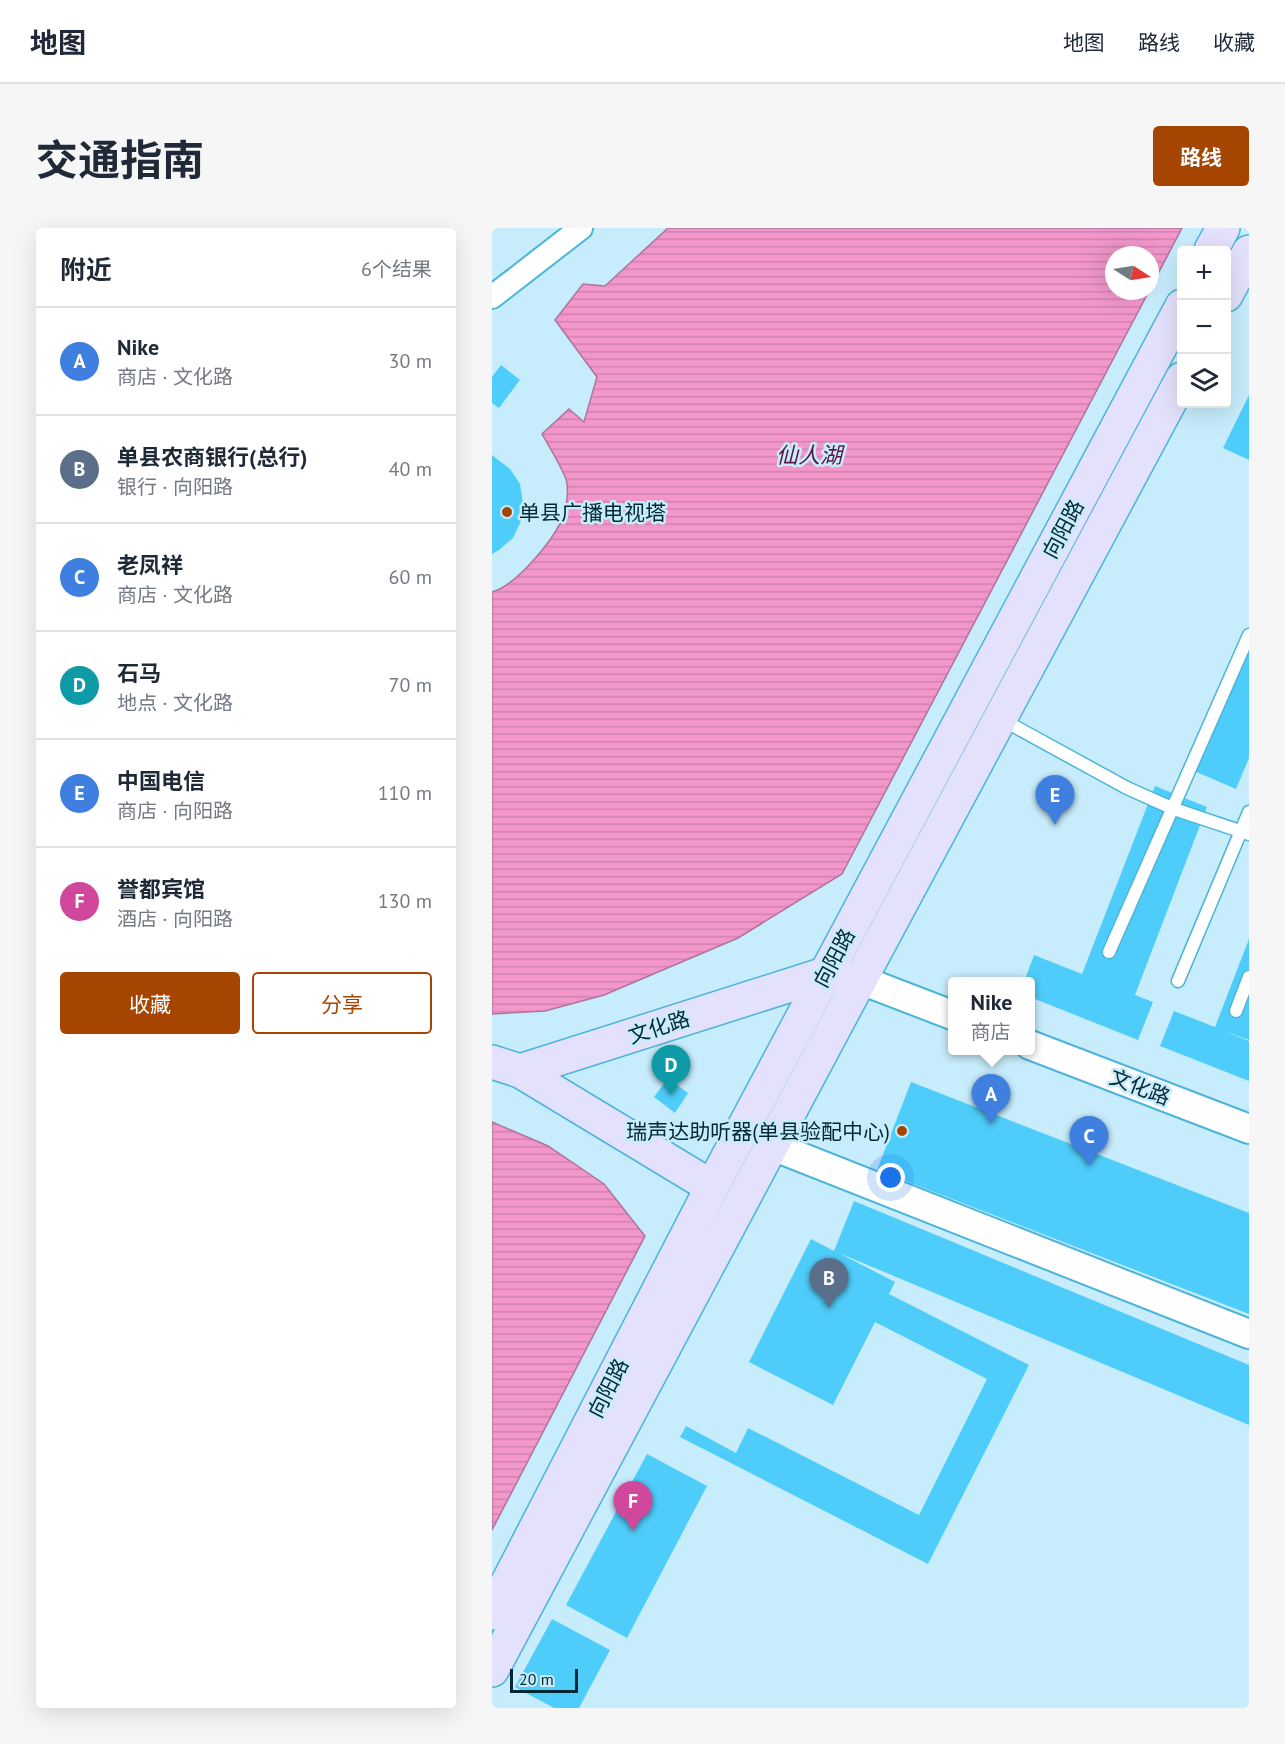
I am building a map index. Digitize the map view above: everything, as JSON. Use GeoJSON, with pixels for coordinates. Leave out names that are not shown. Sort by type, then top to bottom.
{"type":"FeatureCollection","features":[{"type":"Feature","properties":{"kind":"main road"},"geometry":{"type":"LineString","coordinates":[[1213,246],[1223,228]]}},
{"type":"Feature","properties":{"kind":"main road"},"geometry":{"type":"LineString","coordinates":[[1231,287],[1249,252]]}},
{"type":"Feature","properties":{"kind":"main road","name":"向阳路"},"geometry":{"type":"LineString","coordinates":[[492,1612],[712,1187],[1177,315]]}},
{"type":"Feature","properties":{"kind":"main road","name":"向阳路"},"geometry":{"type":"LineString","coordinates":[[492,1670],[770,1145],[861,980],[1177,388]]}},
{"type":"Feature","properties":{"kind":"main road","name":"文化路"},"geometry":{"type":"LineString","coordinates":[[506,1067],[825,974]]}},
{"type":"Feature","properties":{"kind":"main road"},"geometry":{"type":"LineString","coordinates":[[506,1067],[712,1187]]}},
{"type":"Feature","properties":{"kind":"street"},"geometry":{"type":"LineString","coordinates":[[492,297],[581,228]]}},
{"type":"Feature","properties":{"kind":"street"},"geometry":{"type":"LineString","coordinates":[[825,974],[861,980],[948,1013]]}},
{"type":"Feature","properties":{"kind":"street","name":"文化路"},"geometry":{"type":"LineString","coordinates":[[1035,1047],[1249,1129]]}},
{"type":"Feature","properties":{"kind":"street"},"geometry":{"type":"LineString","coordinates":[[770,1145],[1249,1334]]}},
{"type":"Feature","properties":{"kind":"lane"},"geometry":{"type":"LineString","coordinates":[[1109,952],[1249,635]]}},
{"type":"Feature","properties":{"kind":"lane"},"geometry":{"type":"LineString","coordinates":[[1000,719],[1127,788],[1174,809],[1245,832]]}},
{"type":"Feature","properties":{"kind":"lane"},"geometry":{"type":"LineString","coordinates":[[1178,981],[1245,832],[1249,812]]}},
{"type":"Feature","properties":{"kind":"lane"},"geometry":{"type":"LineString","coordinates":[[1236,1011],[1249,977]]}},
{"type":"Feature","properties":{"kind":"water","name":"仙人湖"},"geometry":{"type":"Polygon","coordinates":[[[668,228],[1182,228],[1159,272],[1159,246],[1105,246],[1105,300],[1144,300],[842,874],[738,938],[604,995],[545,1011],[492,1014],[492,592],[513,580],[535,558],[554,533],[565,511],[566,478],[542,434],[569,409],[584,422],[597,377],[555,320],[583,284],[605,286],[668,228]]]}},
{"type":"Feature","properties":{"kind":"water"},"geometry":{"type":"Polygon","coordinates":[[[492,1122],[548,1146],[604,1184],[645,1236],[492,1530],[492,1122]]]}},
{"type":"Feature","properties":{"kind":"building"},"geometry":{"type":"Polygon","coordinates":[[[501,365],[520,380],[499,408],[492,403],[492,377],[501,365]]]}},
{"type":"Feature","properties":{"kind":"building"},"geometry":{"type":"Polygon","coordinates":[[[1249,395],[1249,460],[1223,448],[1249,395]]]}},
{"type":"Feature","properties":{"kind":"building","name":"单县广播电视塔"},"geometry":{"type":"Polygon","coordinates":[[[492,455],[510,469],[520,484],[523,503],[521,521],[513,538],[492,554],[492,455]]]}},
{"type":"Feature","properties":{"kind":"building"},"geometry":{"type":"Polygon","coordinates":[[[1249,638],[1249,758],[1236,789],[1192,770],[1249,638]]]}},
{"type":"Feature","properties":{"kind":"building"},"geometry":{"type":"Polygon","coordinates":[[[1155,786],[1207,807],[1135,995],[1153,1002],[1138,1040],[1035,999],[1035,977],[1026,977],[1034,955],[1082,974],[1155,786]]]}},
{"type":"Feature","properties":{"kind":"building"},"geometry":{"type":"Polygon","coordinates":[[[1249,939],[1249,1040],[1221,1030],[1249,1041],[1249,1081],[1160,1046],[1174,1011],[1215,1027],[1249,939]]]}},
{"type":"Feature","properties":{"kind":"building"},"geometry":{"type":"Polygon","coordinates":[[[668,1078],[688,1093],[675,1113],[654,1097],[668,1078]]]}},
{"type":"Feature","properties":{"kind":"building"},"geometry":{"type":"Polygon","coordinates":[[[911,1082],[1249,1213],[1249,1314],[877,1170],[911,1082]]]}},
{"type":"Feature","properties":{"kind":"building"},"geometry":{"type":"Polygon","coordinates":[[[854,1201],[1249,1365],[1249,1425],[839,1253],[895,1282],[889,1294],[1029,1365],[928,1564],[680,1437],[686,1426],[736,1453],[748,1428],[919,1515],[987,1379],[875,1322],[833,1405],[749,1362],[811,1239],[834,1251],[854,1201]]]}},
{"type":"Feature","properties":{"kind":"building"},"geometry":{"type":"Polygon","coordinates":[[[647,1454],[707,1486],[627,1638],[566,1605],[647,1454]]]}},
{"type":"Feature","properties":{"kind":"building"},"geometry":{"type":"Polygon","coordinates":[[[552,1619],[610,1650],[579,1708],[554,1708],[515,1687],[552,1619]]]}},
{"type":"Feature","properties":{"kind":"place","name":"单县广播电视塔"},"geometry":{"type":"Point","coordinates":[507,512]}},
{"type":"Feature","properties":{"kind":"place","name":"中国电信"},"geometry":{"type":"Point","coordinates":[1055,825]}},
{"type":"Feature","properties":{"kind":"place","name":"石马"},"geometry":{"type":"Point","coordinates":[671,1095]}},
{"type":"Feature","properties":{"kind":"place","name":"Nike"},"geometry":{"type":"Point","coordinates":[991,1124]}},
{"type":"Feature","properties":{"kind":"place","name":"瑞声达助听器(单县验配中心)"},"geometry":{"type":"Point","coordinates":[902,1131]}},
{"type":"Feature","properties":{"kind":"place","name":"老凤祥"},"geometry":{"type":"Point","coordinates":[1089,1166]}},
{"type":"Feature","properties":{"kind":"place","name":"单县农商银行(总行)"},"geometry":{"type":"Point","coordinates":[829,1308]}},
{"type":"Feature","properties":{"kind":"place","name":"誉都宾馆"},"geometry":{"type":"Point","coordinates":[633,1531]}}]}
